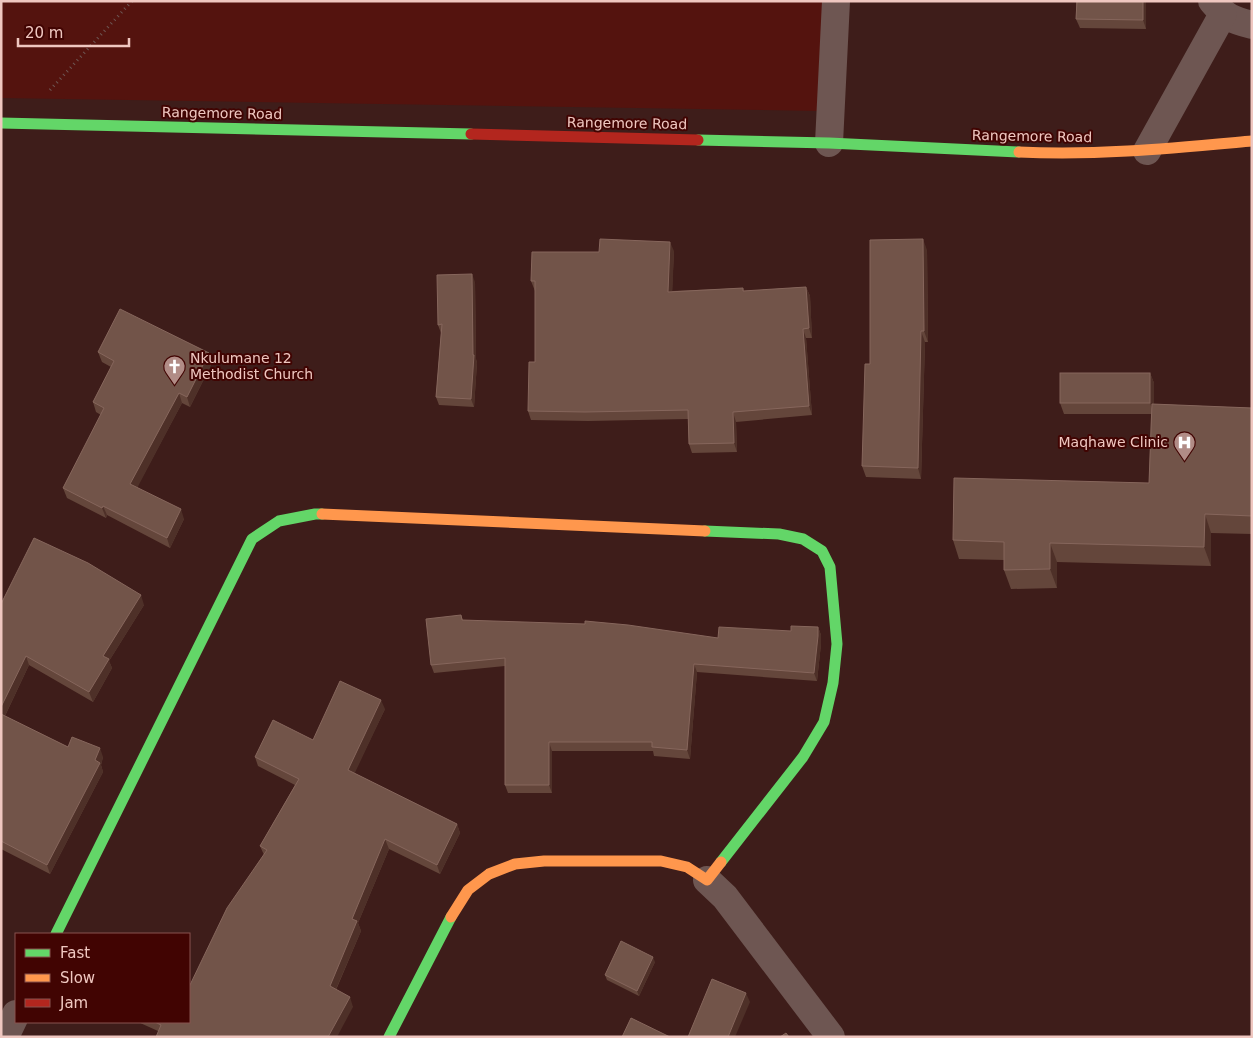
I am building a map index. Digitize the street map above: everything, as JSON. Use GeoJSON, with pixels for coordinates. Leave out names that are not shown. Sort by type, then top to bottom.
{"type":"FeatureCollection","features":[{"type":"Feature","properties":{"kind":"street"},"geometry":{"type":"LineString","coordinates":[[829,143],[836,1]]}},
{"type":"Feature","properties":{"kind":"street"},"geometry":{"type":"LineString","coordinates":[[1147,151],[1217,8],[1237,21],[1252,24]]}},
{"type":"Feature","properties":{"kind":"street","name":"Rangemore Road"},"geometry":{"type":"LineString","coordinates":[[1,123],[829,143],[1052,154],[1250,145]]}},
{"type":"Feature","properties":{"kind":"street"},"geometry":{"type":"LineString","coordinates":[[56,933],[252,539],[279,521],[315,514],[779,534],[803,538],[822,552],[830,567],[837,644],[833,683],[824,722],[803,757],[707,880]]}},
{"type":"Feature","properties":{"kind":"street"},"geometry":{"type":"LineString","coordinates":[[389,1037],[454,911],[468,890],[489,874],[515,864],[544,861],[662,861],[687,868],[707,880],[724,897],[832,1037]]}},
{"type":"Feature","properties":{"kind":"street"},"geometry":{"type":"LineString","coordinates":[[5,1037],[15,1016]]}},
{"type":"Feature","properties":{"kind":"path"},"geometry":{"type":"LineString","coordinates":[[18,123],[132,1]]}},
{"type":"Feature","properties":{"kind":"shaded area"},"geometry":{"type":"Polygon","coordinates":[[[1,1],[823,1],[820,111],[1,98],[1,1]]]}},
{"type":"Feature","properties":{"kind":"building"},"geometry":{"type":"Polygon","coordinates":[[[1077,1],[1143,1],[1143,20],[1076,19],[1077,1]]]}},
{"type":"Feature","properties":{"kind":"building"},"geometry":{"type":"Polygon","coordinates":[[[600,239],[670,242],[668,292],[743,288],[743,291],[806,287],[809,328],[803,329],[809,406],[733,412],[734,443],[689,444],[688,410],[528,411],[529,362],[535,362],[535,281],[531,281],[532,252],[599,252],[600,239]]]}},
{"type":"Feature","properties":{"kind":"building"},"geometry":{"type":"Polygon","coordinates":[[[923,239],[924,331],[921,331],[918,468],[862,466],[865,364],[870,364],[870,240],[923,239]]]}},
{"type":"Feature","properties":{"kind":"building"},"geometry":{"type":"Polygon","coordinates":[[[472,274],[474,355],[471,399],[436,397],[442,324],[438,325],[437,275],[472,274]]]}},
{"type":"Feature","properties":{"kind":"building"},"geometry":{"type":"Polygon","coordinates":[[[120,309],[209,353],[187,397],[179,393],[130,484],[181,509],[167,538],[63,488],[104,408],[93,402],[114,361],[98,352],[120,309]]]}},
{"type":"Feature","properties":{"kind":"building"},"geometry":{"type":"Polygon","coordinates":[[[1060,373],[1150,373],[1150,403],[1060,403],[1060,373]]]}},
{"type":"Feature","properties":{"kind":"building","name":"Maqhawe Clinic"},"geometry":{"type":"Polygon","coordinates":[[[1152,404],[1252,408],[1252,516],[1205,514],[1204,547],[1050,543],[1050,569],[1004,570],[1004,542],[953,540],[954,478],[1149,483],[1152,404]]]}},
{"type":"Feature","properties":{"kind":"building"},"geometry":{"type":"Polygon","coordinates":[[[34,538],[88,563],[141,595],[103,656],[109,659],[89,692],[26,656],[1,707],[1,604],[34,538]]]}},
{"type":"Feature","properties":{"kind":"building"},"geometry":{"type":"Polygon","coordinates":[[[461,615],[462,620],[585,624],[585,621],[718,638],[719,627],[791,631],[791,626],[818,627],[814,673],[694,664],[687,750],[652,747],[652,742],[549,742],[549,785],[505,785],[505,658],[431,665],[426,619],[461,615]]]}},
{"type":"Feature","properties":{"kind":"building"},"geometry":{"type":"Polygon","coordinates":[[[340,681],[381,700],[348,770],[457,824],[437,865],[385,839],[352,919],[357,921],[330,986],[350,997],[328,1037],[156,1037],[161,1025],[157,1023],[190,1023],[190,985],[227,908],[267,850],[260,846],[299,779],[255,757],[273,720],[313,740],[340,681]]]}},
{"type":"Feature","properties":{"kind":"building"},"geometry":{"type":"Polygon","coordinates":[[[1,714],[68,747],[72,737],[100,748],[95,760],[100,763],[47,865],[1,841],[1,714]]]}},
{"type":"Feature","properties":{"kind":"building"},"geometry":{"type":"Polygon","coordinates":[[[621,941],[653,957],[637,991],[605,975],[621,941]]]}},
{"type":"Feature","properties":{"kind":"building"},"geometry":{"type":"Polygon","coordinates":[[[712,979],[746,993],[728,1037],[688,1037],[712,979]]]}},
{"type":"Feature","properties":{"kind":"building"},"geometry":{"type":"Polygon","coordinates":[[[631,1018],[670,1037],[622,1037],[631,1018]]]}},
{"type":"Feature","properties":{"kind":"building"},"geometry":{"type":"Polygon","coordinates":[[[786,1033],[789,1037],[780,1037],[786,1033]]]}},
{"type":"Feature","properties":{"kind":"traffic: fast"},"geometry":{"type":"LineString","coordinates":[[1,123],[471,134]]}},
{"type":"Feature","properties":{"kind":"traffic: fast"},"geometry":{"type":"LineString","coordinates":[[698,140],[829,143],[1019,152]]}},
{"type":"Feature","properties":{"kind":"traffic: fast"},"geometry":{"type":"LineString","coordinates":[[56,933],[252,539],[279,521],[322,514]]}},
{"type":"Feature","properties":{"kind":"traffic: fast"},"geometry":{"type":"LineString","coordinates":[[705,531],[779,534],[803,539],[822,551],[830,567],[837,644],[833,683],[824,722],[803,757],[721,862]]}},
{"type":"Feature","properties":{"kind":"traffic: fast"},"geometry":{"type":"LineString","coordinates":[[389,1037],[451,917]]}},
{"type":"Feature","properties":{"kind":"traffic: slow"},"geometry":{"type":"LineString","coordinates":[[1019,152],[1107,152],[1252,141]]}},
{"type":"Feature","properties":{"kind":"traffic: slow"},"geometry":{"type":"LineString","coordinates":[[322,514],[705,531]]}},
{"type":"Feature","properties":{"kind":"traffic: slow"},"geometry":{"type":"LineString","coordinates":[[451,917],[468,890],[489,874],[515,864],[544,861],[661,861],[687,867],[707,880],[721,862]]}},
{"type":"Feature","properties":{"kind":"traffic: jam"},"geometry":{"type":"LineString","coordinates":[[471,134],[698,140]]}},
{"type":"Feature","properties":{"kind":"place","name":"Nkulumane 12 Methodist Church"},"geometry":{"type":"Point","coordinates":[174,385]}},
{"type":"Feature","properties":{"kind":"place","name":"Maqhawe Clinic"},"geometry":{"type":"Point","coordinates":[1184,461]}}]}
